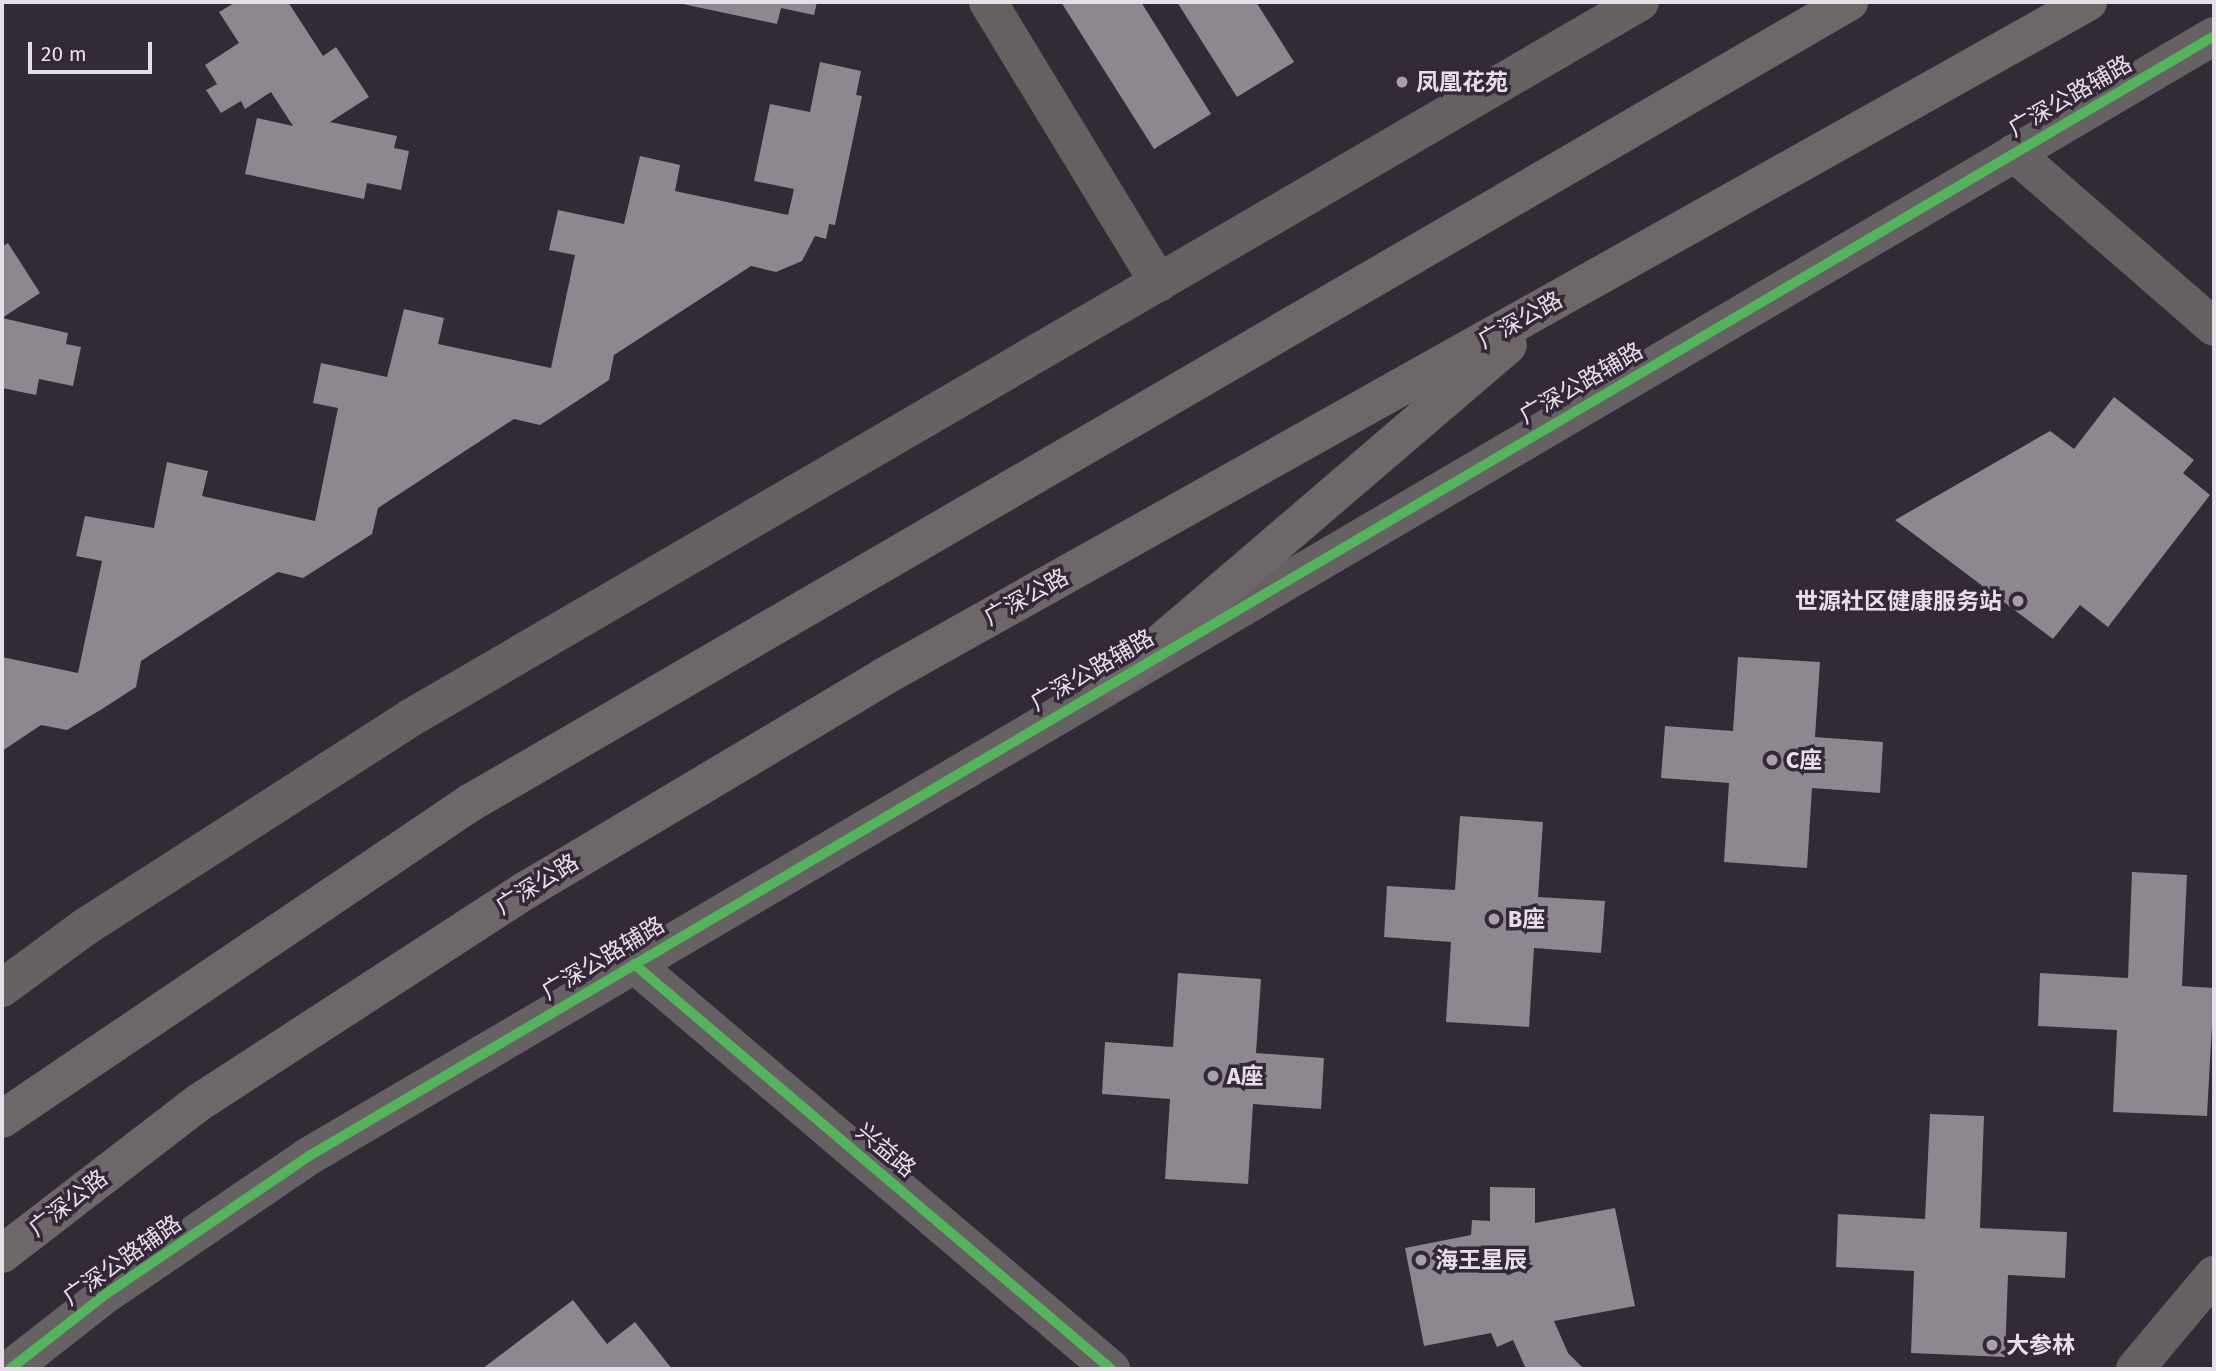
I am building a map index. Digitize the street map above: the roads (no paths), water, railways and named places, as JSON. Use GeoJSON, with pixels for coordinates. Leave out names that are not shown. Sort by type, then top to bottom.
{"type":"FeatureCollection","features":[{"type":"Feature","properties":{"kind":"highway"},"geometry":{"type":"LineString","coordinates":[[2,1119],[470,803],[1849,2]]}},
{"type":"Feature","properties":{"kind":"highway","name":"广深公路"},"geometry":{"type":"LineString","coordinates":[[2,1254],[198,1103],[528,889],[885,676],[2088,2]]}},
{"type":"Feature","properties":{"kind":"highway"},"geometry":{"type":"LineString","coordinates":[[1116,681],[1573,290]]}},
{"type":"Feature","properties":{"kind":"main road"},"geometry":{"type":"LineString","coordinates":[[2,989],[85,927],[412,717],[1640,2]]}},
{"type":"Feature","properties":{"kind":"main road","name":"广深公路辅路"},"geometry":{"type":"LineString","coordinates":[[10,1369],[106,1294],[309,1156],[2214,36]]}},
{"type":"Feature","properties":{"kind":"street"},"geometry":{"type":"LineString","coordinates":[[988,2],[1159,283]]}},
{"type":"Feature","properties":{"kind":"street"},"geometry":{"type":"LineString","coordinates":[[2014,153],[2214,327]]}},
{"type":"Feature","properties":{"kind":"street","name":"兴益路"},"geometry":{"type":"LineString","coordinates":[[634,964],[1111,1369]]}},
{"type":"Feature","properties":{"kind":"street"},"geometry":{"type":"LineString","coordinates":[[2135,1369],[2214,1275]]}},
{"type":"Feature","properties":{"kind":"place","name":"凤凰花苑"},"geometry":{"type":"Point","coordinates":[1402,82]}},
{"type":"Feature","properties":{"kind":"place","name":"世源社区健康服务站"},"geometry":{"type":"Point","coordinates":[2018,601]}},
{"type":"Feature","properties":{"kind":"place","name":"C座"},"geometry":{"type":"Point","coordinates":[1772,760]}},
{"type":"Feature","properties":{"kind":"place","name":"B座"},"geometry":{"type":"Point","coordinates":[1494,919]}},
{"type":"Feature","properties":{"kind":"place","name":"A座"},"geometry":{"type":"Point","coordinates":[1213,1076]}},
{"type":"Feature","properties":{"kind":"place","name":"海王星辰"},"geometry":{"type":"Point","coordinates":[1421,1260]}},
{"type":"Feature","properties":{"kind":"place","name":"大参林"},"geometry":{"type":"Point","coordinates":[1992,1345]}}]}
